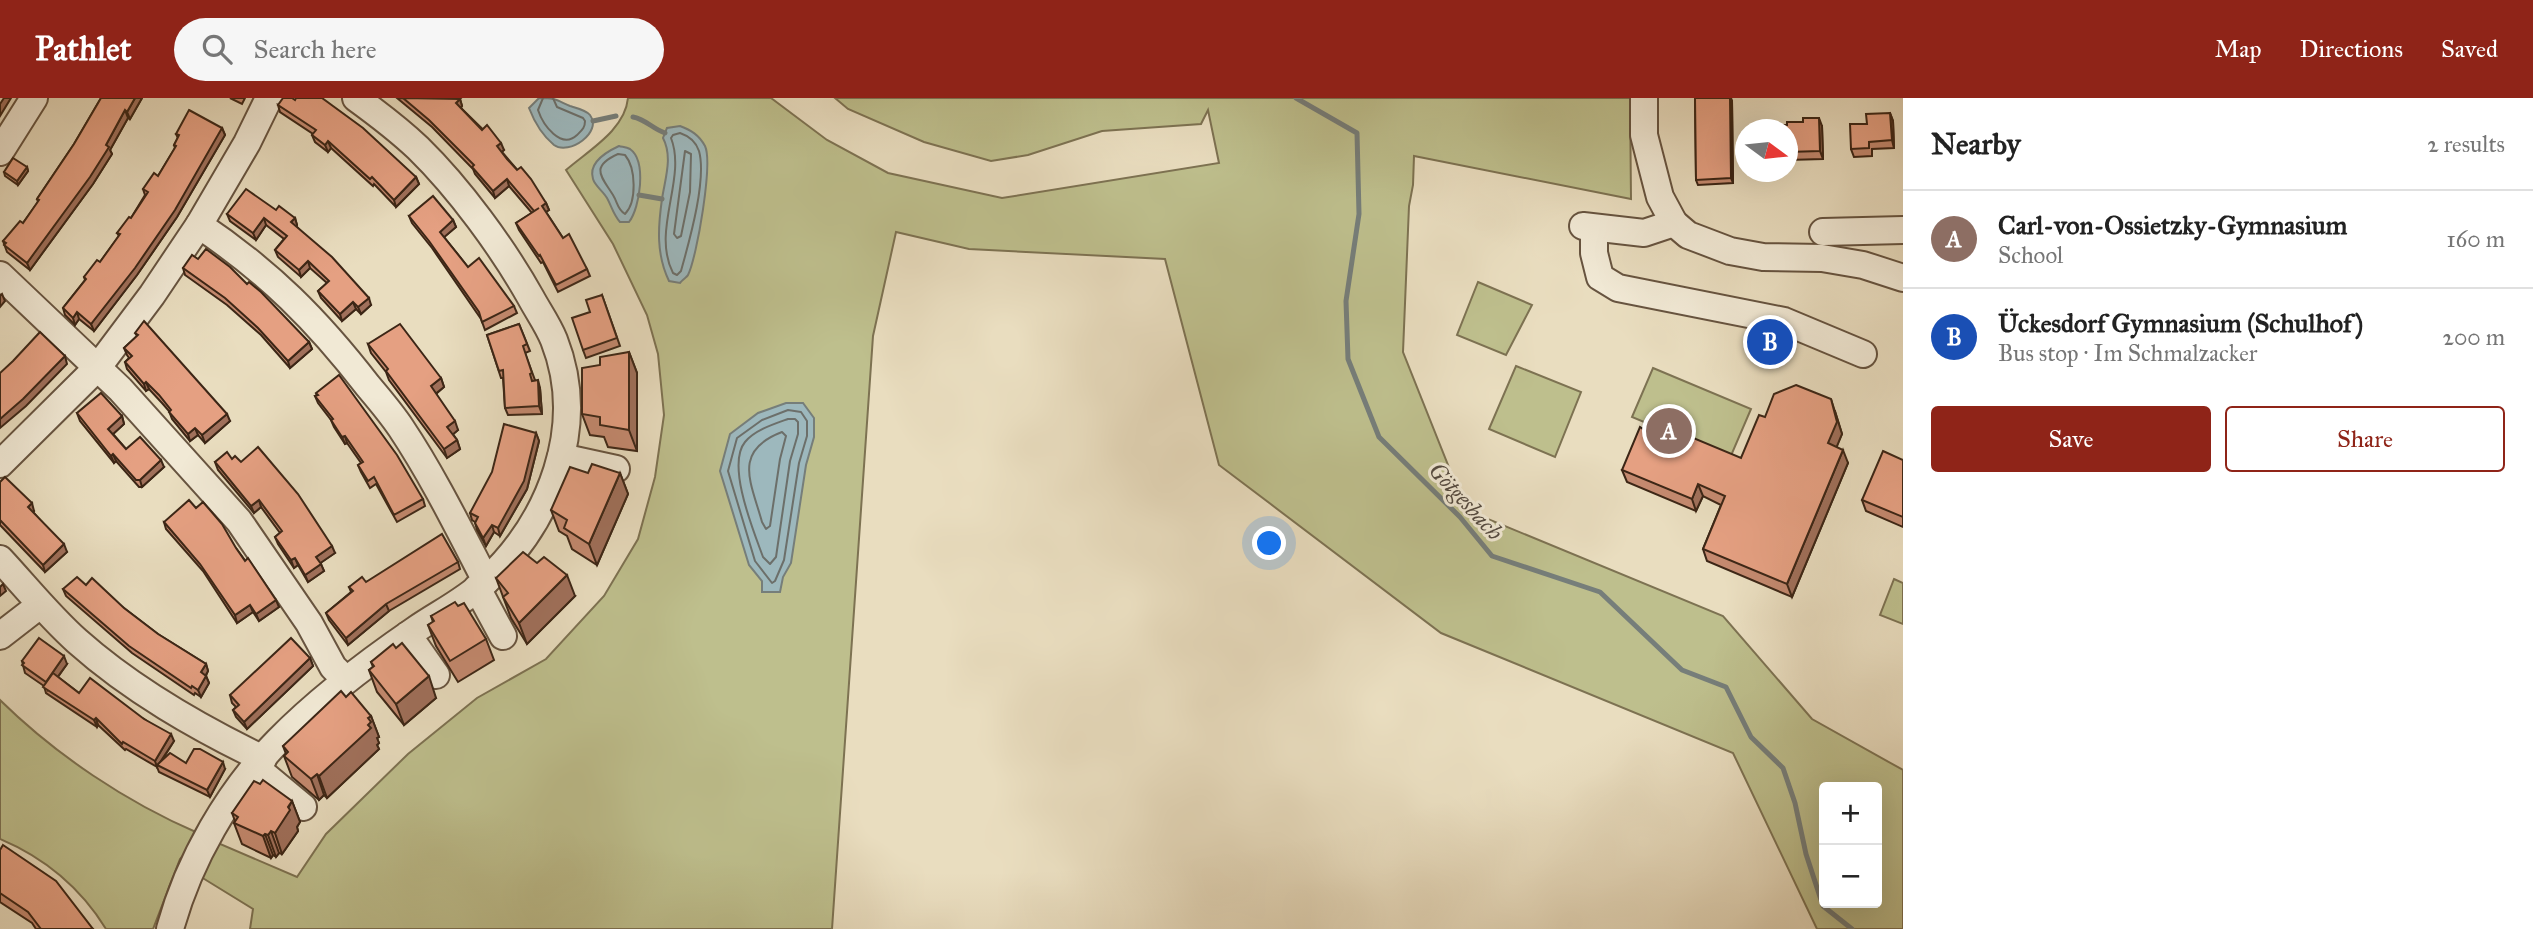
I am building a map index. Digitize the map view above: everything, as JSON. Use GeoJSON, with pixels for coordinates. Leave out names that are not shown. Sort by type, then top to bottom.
{"type":"FeatureCollection","features":[{"type":"Feature","properties":{"kind":"street"},"geometry":{"type":"LineString","coordinates":[[0,152],[34,98]]}},
{"type":"Feature","properties":{"kind":"street"},"geometry":{"type":"LineString","coordinates":[[0,464],[97,367],[152,295],[199,225],[247,144],[269,98]]}},
{"type":"Feature","properties":{"kind":"street"},"geometry":{"type":"LineString","coordinates":[[170,929],[183,890],[211,831],[232,797],[277,742],[346,680],[482,585],[524,539],[545,502],[566,437],[566,391],[554,340],[511,264],[419,149],[356,98]]}},
{"type":"Feature","properties":{"kind":"street"},"geometry":{"type":"LineString","coordinates":[[1644,98],[1644,135],[1660,197],[1675,223],[1688,234],[1721,248],[1763,257],[1822,258],[1863,265],[1903,278]]}},
{"type":"Feature","properties":{"kind":"street"},"geometry":{"type":"LineString","coordinates":[[1675,223],[1644,233],[1588,228],[1600,277],[1618,288],[1784,321],[1863,354]]}},
{"type":"Feature","properties":{"kind":"street"},"geometry":{"type":"LineString","coordinates":[[199,225],[267,274],[347,358],[400,426],[440,493],[503,636]]}},
{"type":"Feature","properties":{"kind":"street"},"geometry":{"type":"LineString","coordinates":[[1824,233],[1903,230]]}},
{"type":"Feature","properties":{"kind":"street"},"geometry":{"type":"LineString","coordinates":[[0,275],[120,389],[239,521],[309,623],[333,667],[346,680]]}},
{"type":"Feature","properties":{"kind":"street"},"geometry":{"type":"LineString","coordinates":[[561,457],[616,469]]}},
{"type":"Feature","properties":{"kind":"street"},"geometry":{"type":"LineString","coordinates":[[0,559],[40,605],[79,642],[130,682],[260,763],[303,807]]}},
{"type":"Feature","properties":{"kind":"street"},"geometry":{"type":"LineString","coordinates":[[0,636],[40,605]]}},
{"type":"Feature","properties":{"kind":"street"},"geometry":{"type":"LineString","coordinates":[[408,635],[436,675]]}},
{"type":"Feature","properties":{"kind":"green space"},"geometry":{"type":"Polygon","coordinates":[[[628,98],[771,98],[827,140],[888,173],[1002,198],[1219,163],[1208,110],[1201,124],[1102,131],[1028,155],[991,161],[924,142],[848,109],[835,98],[1630,98],[1631,199],[1414,156],[1409,206],[1403,352],[1466,510],[1723,616],[1812,719],[1903,770],[1903,929],[1817,929],[1733,753],[1441,633],[1219,465],[1165,259],[969,249],[896,232],[873,336],[832,929],[250,929],[253,909],[201,877],[218,843],[297,877],[326,834],[408,754],[477,698],[546,659],[604,596],[638,539],[655,477],[664,415],[658,354],[647,315],[613,244],[566,170],[613,130],[628,98]]]}},
{"type":"Feature","properties":{"kind":"green space"},"geometry":{"type":"Polygon","coordinates":[[[1478,282],[1532,305],[1506,355],[1457,335],[1478,282]]]}},
{"type":"Feature","properties":{"kind":"green space"},"geometry":{"type":"Polygon","coordinates":[[[1516,366],[1581,392],[1555,457],[1489,429],[1516,366]]]}},
{"type":"Feature","properties":{"kind":"green space"},"geometry":{"type":"Polygon","coordinates":[[[1653,368],[1751,409],[1730,458],[1632,417],[1653,368]]]}},
{"type":"Feature","properties":{"kind":"green space"},"geometry":{"type":"Polygon","coordinates":[[[1894,579],[1903,583],[1903,624],[1880,615],[1894,579]]]}},
{"type":"Feature","properties":{"kind":"green space"},"geometry":{"type":"Polygon","coordinates":[[[0,700],[44,740],[93,776],[145,807],[198,833],[190,849],[180,859],[153,929],[106,929],[85,900],[60,875],[32,855],[0,839],[0,700]]]}},
{"type":"Feature","properties":{"kind":"water"},"geometry":{"type":"Polygon","coordinates":[[[539,98],[556,100],[588,113],[593,122],[588,135],[575,145],[560,148],[554,145],[539,128],[529,108],[539,98]]]}},
{"type":"Feature","properties":{"kind":"water"},"geometry":{"type":"Polygon","coordinates":[[[680,126],[694,133],[705,146],[707,171],[696,250],[688,275],[680,283],[669,281],[665,271],[659,230],[668,160],[663,138],[667,128],[680,126]]]}},
{"type":"Feature","properties":{"kind":"water"},"geometry":{"type":"Polygon","coordinates":[[[619,146],[630,149],[639,163],[639,196],[629,222],[620,222],[607,198],[594,182],[592,173],[599,159],[619,146]]]}},
{"type":"Feature","properties":{"kind":"water"},"geometry":{"type":"Polygon","coordinates":[[[786,403],[803,403],[814,418],[814,437],[806,465],[791,563],[783,577],[780,592],[762,592],[762,581],[749,565],[720,471],[730,434],[758,413],[786,403]]]}},
{"type":"Feature","properties":{"kind":"building"},"geometry":{"type":"Polygon","coordinates":[[[101,98],[135,98],[127,112],[125,110],[106,145],[109,147],[90,177],[27,263],[4,245],[6,243],[3,241],[20,221],[23,223],[39,200],[37,199],[101,98]]]}},
{"type":"Feature","properties":{"kind":"building"},"geometry":{"type":"Polygon","coordinates":[[[283,98],[322,98],[363,128],[416,177],[394,200],[372,177],[370,179],[328,141],[325,145],[312,135],[316,130],[278,105],[283,98]]]}},
{"type":"Feature","properties":{"kind":"building"},"geometry":{"type":"Polygon","coordinates":[[[403,98],[460,99],[456,103],[482,130],[487,125],[501,143],[497,146],[507,159],[517,170],[521,167],[531,179],[546,203],[542,206],[563,238],[569,234],[587,269],[556,285],[540,255],[516,223],[539,208],[534,211],[507,179],[493,191],[472,167],[474,165],[403,98]]]}},
{"type":"Feature","properties":{"kind":"building"},"geometry":{"type":"Polygon","coordinates":[[[1695,98],[1730,98],[1731,178],[1696,180],[1695,98]]]}},
{"type":"Feature","properties":{"kind":"building"},"geometry":{"type":"Polygon","coordinates":[[[189,110],[222,128],[175,210],[135,268],[91,324],[77,312],[73,318],[63,308],[97,260],[100,262],[120,234],[117,233],[129,217],[131,218],[148,192],[143,189],[154,173],[158,176],[176,146],[174,145],[179,135],[176,134],[189,110]]]}},
{"type":"Feature","properties":{"kind":"building"},"geometry":{"type":"Polygon","coordinates":[[[1890,113],[1892,140],[1869,142],[1869,148],[1851,149],[1850,124],[1867,124],[1866,114],[1890,113]]]}},
{"type":"Feature","properties":{"kind":"building"},"geometry":{"type":"Polygon","coordinates":[[[1803,118],[1819,118],[1820,151],[1798,152],[1798,122],[1803,122],[1803,118]]]}},
{"type":"Feature","properties":{"kind":"building"},"geometry":{"type":"Polygon","coordinates":[[[13,158],[27,167],[17,181],[4,172],[13,158]]]}},
{"type":"Feature","properties":{"kind":"building"},"geometry":{"type":"Polygon","coordinates":[[[246,189],[276,210],[279,206],[295,218],[291,222],[332,257],[369,298],[358,307],[353,302],[340,314],[318,291],[329,281],[308,261],[299,270],[275,250],[287,236],[264,218],[253,233],[227,214],[246,189]]]}},
{"type":"Feature","properties":{"kind":"building"},"geometry":{"type":"Polygon","coordinates":[[[433,196],[453,220],[440,232],[468,267],[479,258],[514,306],[482,322],[479,312],[409,216],[433,196]]]}},
{"type":"Feature","properties":{"kind":"building"},"geometry":{"type":"Polygon","coordinates":[[[206,249],[247,284],[249,282],[261,292],[309,342],[288,361],[258,328],[225,298],[183,268],[192,255],[198,259],[206,249]]]}},
{"type":"Feature","properties":{"kind":"building"},"geometry":{"type":"Polygon","coordinates":[[[602,295],[617,338],[583,350],[572,318],[590,312],[586,300],[602,295]]]}},
{"type":"Feature","properties":{"kind":"building"},"geometry":{"type":"Polygon","coordinates":[[[144,321],[227,414],[202,435],[195,428],[188,434],[169,412],[171,410],[159,395],[146,382],[144,384],[125,362],[132,356],[124,348],[138,335],[135,333],[144,321]]]}},
{"type":"Feature","properties":{"kind":"building"},"geometry":{"type":"Polygon","coordinates":[[[400,324],[441,378],[431,386],[455,421],[447,427],[457,440],[444,449],[368,344],[400,324]]]}},
{"type":"Feature","properties":{"kind":"building"},"geometry":{"type":"Polygon","coordinates":[[[519,324],[527,344],[523,346],[532,381],[538,380],[539,406],[505,408],[503,370],[499,371],[487,335],[519,324]]]}},
{"type":"Feature","properties":{"kind":"building"},"geometry":{"type":"Polygon","coordinates":[[[40,332],[65,356],[0,419],[0,373],[40,332]]]}},
{"type":"Feature","properties":{"kind":"building"},"geometry":{"type":"Polygon","coordinates":[[[629,352],[629,430],[600,425],[600,417],[582,414],[582,368],[600,365],[600,357],[629,352]]]}},
{"type":"Feature","properties":{"kind":"building"},"geometry":{"type":"Polygon","coordinates":[[[339,375],[397,455],[423,499],[394,515],[374,477],[368,481],[358,465],[363,462],[345,436],[342,437],[331,420],[333,419],[315,396],[339,375]]]}},
{"type":"Feature","properties":{"kind":"building"},"geometry":{"type":"Polygon","coordinates":[[[1796,385],[1831,399],[1837,422],[1828,443],[1843,450],[1787,584],[1703,549],[1725,496],[1698,484],[1692,499],[1622,470],[1640,427],[1643,429],[1648,419],[1741,458],[1759,415],[1765,417],[1774,394],[1796,385]]]}},
{"type":"Feature","properties":{"kind":"building"},"geometry":{"type":"Polygon","coordinates":[[[101,393],[122,416],[108,429],[126,449],[140,437],[161,460],[140,480],[136,480],[113,454],[111,456],[77,413],[101,393]]]}},
{"type":"Feature","properties":{"kind":"building"},"geometry":{"type":"Polygon","coordinates":[[[504,424],[536,433],[524,481],[498,528],[492,525],[483,538],[475,523],[478,517],[470,513],[492,472],[504,424]]]}},
{"type":"Feature","properties":{"kind":"building"},"geometry":{"type":"Polygon","coordinates":[[[258,447],[298,494],[332,546],[316,557],[321,564],[305,575],[295,558],[291,560],[275,537],[282,531],[259,500],[251,506],[215,462],[227,452],[232,459],[235,456],[241,462],[258,447]]]}},
{"type":"Feature","properties":{"kind":"building"},"geometry":{"type":"Polygon","coordinates":[[[1883,451],[1903,460],[1903,517],[1862,500],[1883,451]]]}},
{"type":"Feature","properties":{"kind":"building"},"geometry":{"type":"Polygon","coordinates":[[[592,464],[620,473],[589,544],[564,528],[567,520],[551,510],[570,467],[588,473],[592,464]]]}},
{"type":"Feature","properties":{"kind":"building"},"geometry":{"type":"Polygon","coordinates":[[[5,477],[32,503],[28,507],[64,544],[43,565],[0,520],[0,482],[5,477]]]}},
{"type":"Feature","properties":{"kind":"building"},"geometry":{"type":"Polygon","coordinates":[[[189,500],[196,508],[203,502],[222,524],[245,561],[248,558],[276,600],[256,614],[250,605],[235,615],[200,564],[164,522],[189,500]]]}},
{"type":"Feature","properties":{"kind":"building"},"geometry":{"type":"Polygon","coordinates":[[[442,534],[458,562],[386,604],[346,638],[326,613],[353,591],[349,587],[362,577],[366,582],[442,534]]]}},
{"type":"Feature","properties":{"kind":"building"},"geometry":{"type":"Polygon","coordinates":[[[523,552],[537,563],[544,557],[567,575],[519,623],[503,597],[508,593],[496,578],[523,552]]]}},
{"type":"Feature","properties":{"kind":"building"},"geometry":{"type":"Polygon","coordinates":[[[77,577],[86,585],[92,578],[124,608],[158,634],[206,664],[201,672],[206,676],[198,690],[129,646],[63,589],[77,577]]]}},
{"type":"Feature","properties":{"kind":"building"},"geometry":{"type":"Polygon","coordinates":[[[455,602],[458,606],[464,603],[486,639],[450,661],[428,625],[434,621],[431,616],[455,602]]]}},
{"type":"Feature","properties":{"kind":"building"},"geometry":{"type":"Polygon","coordinates":[[[39,638],[64,656],[46,682],[22,665],[22,661],[39,638]]]}},
{"type":"Feature","properties":{"kind":"building"},"geometry":{"type":"Polygon","coordinates":[[[291,638],[310,658],[244,722],[233,710],[239,705],[230,695],[291,638]]]}},
{"type":"Feature","properties":{"kind":"building"},"geometry":{"type":"Polygon","coordinates":[[[402,643],[429,676],[396,704],[369,670],[374,666],[371,662],[393,644],[396,648],[402,643]]]}},
{"type":"Feature","properties":{"kind":"building"},"geometry":{"type":"Polygon","coordinates":[[[53,673],[79,693],[90,678],[144,719],[171,734],[155,761],[123,742],[122,744],[96,718],[94,720],[43,687],[53,673]]]}},
{"type":"Feature","properties":{"kind":"building"},"geometry":{"type":"Polygon","coordinates":[[[341,691],[346,697],[351,692],[371,716],[368,718],[371,722],[368,725],[371,728],[319,776],[317,774],[311,779],[284,756],[288,752],[283,746],[341,691]]]}},
{"type":"Feature","properties":{"kind":"building"},"geometry":{"type":"Polygon","coordinates":[[[194,749],[200,749],[223,762],[207,790],[157,765],[170,753],[186,763],[194,749]]]}},
{"type":"Feature","properties":{"kind":"building"},"geometry":{"type":"Polygon","coordinates":[[[263,780],[292,801],[288,807],[290,810],[275,833],[271,831],[263,836],[234,823],[238,817],[232,813],[254,781],[260,784],[263,780]]]}},
{"type":"Feature","properties":{"kind":"building"},"geometry":{"type":"Polygon","coordinates":[[[3,845],[56,881],[93,929],[41,929],[28,912],[0,893],[0,850],[3,845]]]}},
{"type":"Feature","properties":{"kind":"waterway","name":"Götgesbach"},"geometry":{"type":"LineString","coordinates":[[1296,98],[1357,133],[1359,214],[1346,301],[1348,359],[1379,437],[1460,517],[1492,556],[1600,592],[1682,670],[1726,687],[1751,737],[1783,768],[1823,906],[1852,929]]}},
{"type":"Feature","properties":{"kind":"waterway"},"geometry":{"type":"LineString","coordinates":[[593,121],[616,116]]}},
{"type":"Feature","properties":{"kind":"waterway"},"geometry":{"type":"LineString","coordinates":[[633,117],[665,133]]}},
{"type":"Feature","properties":{"kind":"waterway"},"geometry":{"type":"LineString","coordinates":[[639,195],[662,199]]}},
{"type":"Feature","properties":{"kind":"place","name":"Ückesdorf Gymnasium (Schulhof)"},"geometry":{"type":"Point","coordinates":[1770,342]}},
{"type":"Feature","properties":{"kind":"place","name":"Carl-von-Ossietzky-Gymnasium"},"geometry":{"type":"Point","coordinates":[1669,431]}}]}
